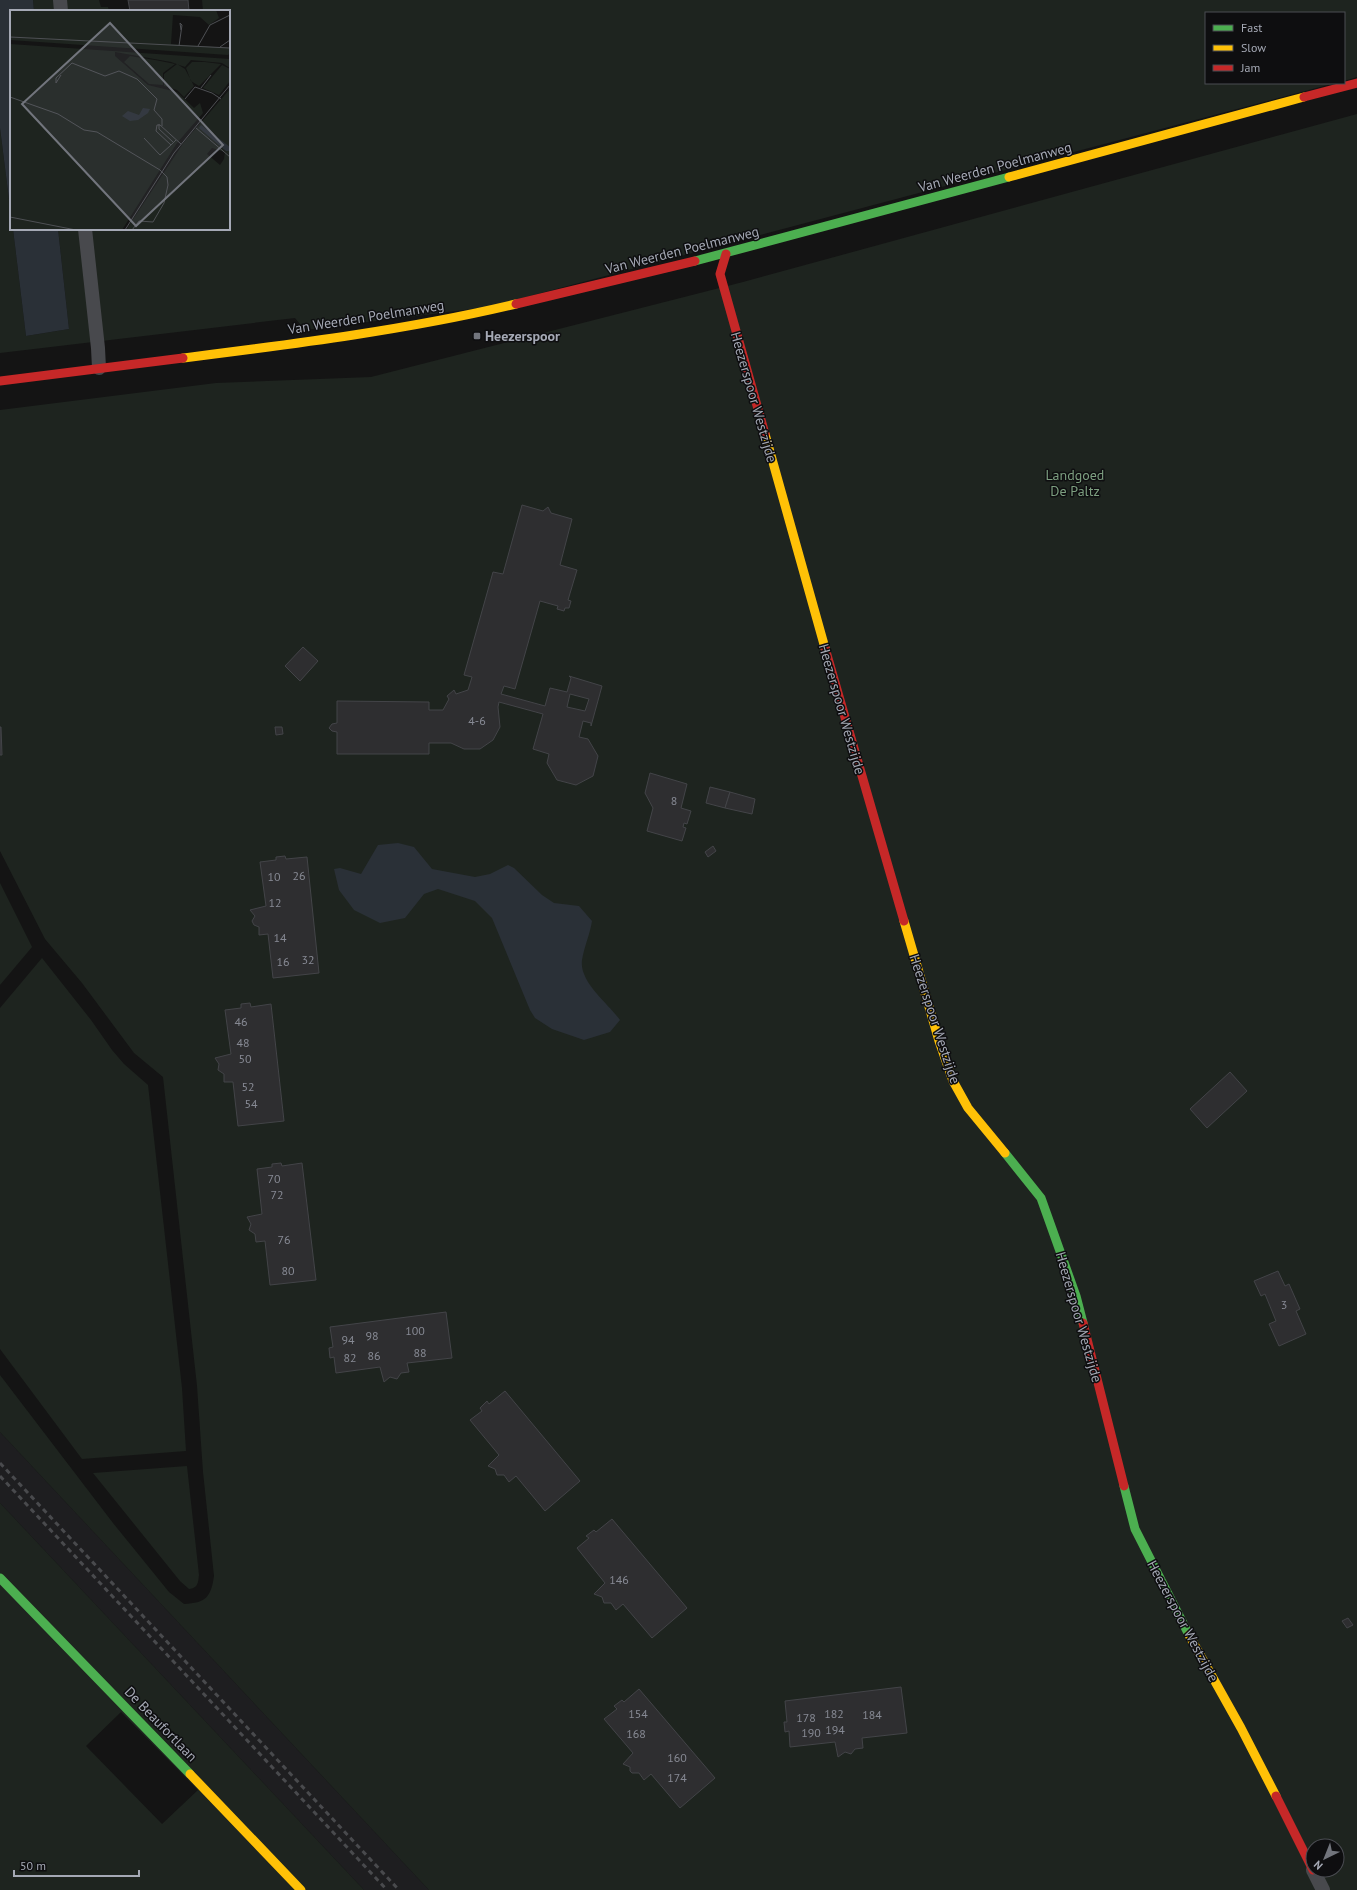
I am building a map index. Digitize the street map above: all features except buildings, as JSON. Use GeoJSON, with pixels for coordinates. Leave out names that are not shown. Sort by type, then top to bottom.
{"type":"FeatureCollection","features":[{"type":"Feature","properties":{"kind":"street"},"geometry":{"type":"LineString","coordinates":[[60,0],[61,10]]}},
{"type":"Feature","properties":{"kind":"street","name":"Van Weerden Poelmanweg"},"geometry":{"type":"LineString","coordinates":[[0,380],[294,344],[469,315],[726,254],[1357,83]]}},
{"type":"Feature","properties":{"kind":"street"},"geometry":{"type":"LineString","coordinates":[[85,230],[99,368]]}},
{"type":"Feature","properties":{"kind":"street","name":"Heezerspoor Westzijde"},"geometry":{"type":"LineString","coordinates":[[726,254],[720,274],[842,710],[937,1033],[953,1081],[968,1108],[1041,1198],[1051,1221],[1076,1296],[1135,1529],[1181,1621],[1241,1728],[1305,1854]]}},
{"type":"Feature","properties":{"kind":"street","name":"De Beaufortlaan"},"geometry":{"type":"LineString","coordinates":[[0,1578],[301,1890]]}},
{"type":"Feature","properties":{"kind":"street","name":"Heezerspoor Westzijde"},"geometry":{"type":"LineString","coordinates":[[1317,1878],[1323,1890]]}},
{"type":"Feature","properties":{"kind":"shaded area"},"geometry":{"type":"Polygon","coordinates":[[[0,0],[33,0],[34,10],[10,10],[10,207],[0,128],[0,0]]]}},
{"type":"Feature","properties":{"kind":"shaded area"},"geometry":{"type":"Polygon","coordinates":[[[13,230],[58,230],[69,329],[26,336],[13,230]]]}},
{"type":"Feature","properties":{"kind":"shaded area"},"geometry":{"type":"Polygon","coordinates":[[[398,843],[414,847],[432,869],[475,877],[490,874],[508,865],[514,868],[542,895],[554,903],[579,906],[592,921],[584,950],[582,968],[595,992],[620,1020],[610,1032],[584,1040],[552,1029],[535,1018],[530,1010],[492,918],[475,901],[438,889],[424,894],[405,918],[380,923],[354,910],[339,890],[334,869],[340,868],[361,874],[378,845],[398,843]]]}},
{"type":"Feature","properties":{"kind":"shaded area"},"geometry":{"type":"Polygon","coordinates":[[[0,1432],[429,1890],[364,1890],[0,1503],[0,1432]]]}},
{"type":"Feature","properties":{"kind":"green space"},"geometry":{"type":"Polygon","coordinates":[[[33,0],[99,0],[101,7],[108,7],[109,10],[34,10],[33,0]]]}},
{"type":"Feature","properties":{"kind":"green space"},"geometry":{"type":"Polygon","coordinates":[[[202,0],[1357,0],[1357,77],[1345,81],[1345,12],[1205,12],[1205,84],[1331,84],[488,307],[305,330],[295,318],[0,353],[0,128],[10,207],[10,230],[13,230],[26,336],[69,329],[58,230],[230,230],[230,10],[203,10],[202,0]]]}},
{"type":"Feature","properties":{"kind":"green space","name":"Landgoed De Paltz"},"geometry":{"type":"Polygon","coordinates":[[[1357,114],[1357,1890],[429,1890],[0,1432],[0,1375],[113,1523],[169,1592],[184,1604],[198,1602],[206,1598],[211,1589],[214,1576],[203,1472],[197,1386],[163,1077],[134,1053],[82,983],[45,939],[0,851],[0,410],[216,383],[371,377],[743,282],[1357,114]]]}},
{"type":"Feature","properties":{"kind":"green space"},"geometry":{"type":"Polygon","coordinates":[[[0,883],[32,947],[0,985],[0,883]]]}},
{"type":"Feature","properties":{"kind":"green space"},"geometry":{"type":"Polygon","coordinates":[[[42,958],[91,1020],[112,1050],[124,1064],[148,1085],[182,1388],[186,1451],[82,1459],[0,1349],[0,1008],[42,958]]]}},
{"type":"Feature","properties":{"kind":"green space"},"geometry":{"type":"Polygon","coordinates":[[[187,1466],[199,1575],[196,1586],[189,1589],[180,1581],[93,1473],[187,1466]]]}},
{"type":"Feature","properties":{"kind":"green space"},"geometry":{"type":"Polygon","coordinates":[[[0,1503],[364,1890],[0,1890],[0,1503]],[[121,1712],[86,1746],[162,1824],[198,1790],[121,1712]]]}},
{"type":"Feature","properties":{"kind":"railway"},"geometry":{"type":"LineString","coordinates":[[0,1463],[399,1890]]}},
{"type":"Feature","properties":{"kind":"railway"},"geometry":{"type":"LineString","coordinates":[[0,1476],[387,1890]]}},
{"type":"Feature","properties":{"kind":"traffic: fast"},"geometry":{"type":"LineString","coordinates":[[695,261],[1009,177]]}},
{"type":"Feature","properties":{"kind":"traffic: fast"},"geometry":{"type":"LineString","coordinates":[[1005,1153],[1041,1198],[1076,1296],[1083,1323]]}},
{"type":"Feature","properties":{"kind":"traffic: fast"},"geometry":{"type":"LineString","coordinates":[[1124,1486],[1135,1529],[1189,1635]]}},
{"type":"Feature","properties":{"kind":"traffic: fast"},"geometry":{"type":"LineString","coordinates":[[0,1578],[190,1774]]}},
{"type":"Feature","properties":{"kind":"traffic: slow"},"geometry":{"type":"LineString","coordinates":[[1009,177],[1304,97]]}},
{"type":"Feature","properties":{"kind":"traffic: slow"},"geometry":{"type":"LineString","coordinates":[[183,358],[308,342],[392,329],[516,304]]}},
{"type":"Feature","properties":{"kind":"traffic: slow"},"geometry":{"type":"LineString","coordinates":[[765,434],[825,648]]}},
{"type":"Feature","properties":{"kind":"traffic: slow"},"geometry":{"type":"LineString","coordinates":[[904,921],[939,1041],[953,1081],[968,1108],[1005,1153]]}},
{"type":"Feature","properties":{"kind":"traffic: slow"},"geometry":{"type":"LineString","coordinates":[[1189,1635],[1241,1728],[1276,1796]]}},
{"type":"Feature","properties":{"kind":"traffic: slow"},"geometry":{"type":"LineString","coordinates":[[190,1774],[301,1890]]}},
{"type":"Feature","properties":{"kind":"traffic: jam"},"geometry":{"type":"LineString","coordinates":[[1304,97],[1357,83]]}},
{"type":"Feature","properties":{"kind":"traffic: jam"},"geometry":{"type":"LineString","coordinates":[[726,254],[720,274],[765,434]]}},
{"type":"Feature","properties":{"kind":"traffic: jam"},"geometry":{"type":"LineString","coordinates":[[516,304],[695,261]]}},
{"type":"Feature","properties":{"kind":"traffic: jam"},"geometry":{"type":"LineString","coordinates":[[0,381],[183,358]]}},
{"type":"Feature","properties":{"kind":"traffic: jam"},"geometry":{"type":"LineString","coordinates":[[825,648],[904,921]]}},
{"type":"Feature","properties":{"kind":"traffic: jam"},"geometry":{"type":"LineString","coordinates":[[1083,1323],[1124,1486]]}},
{"type":"Feature","properties":{"kind":"traffic: jam"},"geometry":{"type":"LineString","coordinates":[[1276,1796],[1305,1854]]}},
{"type":"Feature","properties":{"kind":"place","name":"Heezerspoor"},"geometry":{"type":"Point","coordinates":[477,336]}}]}
